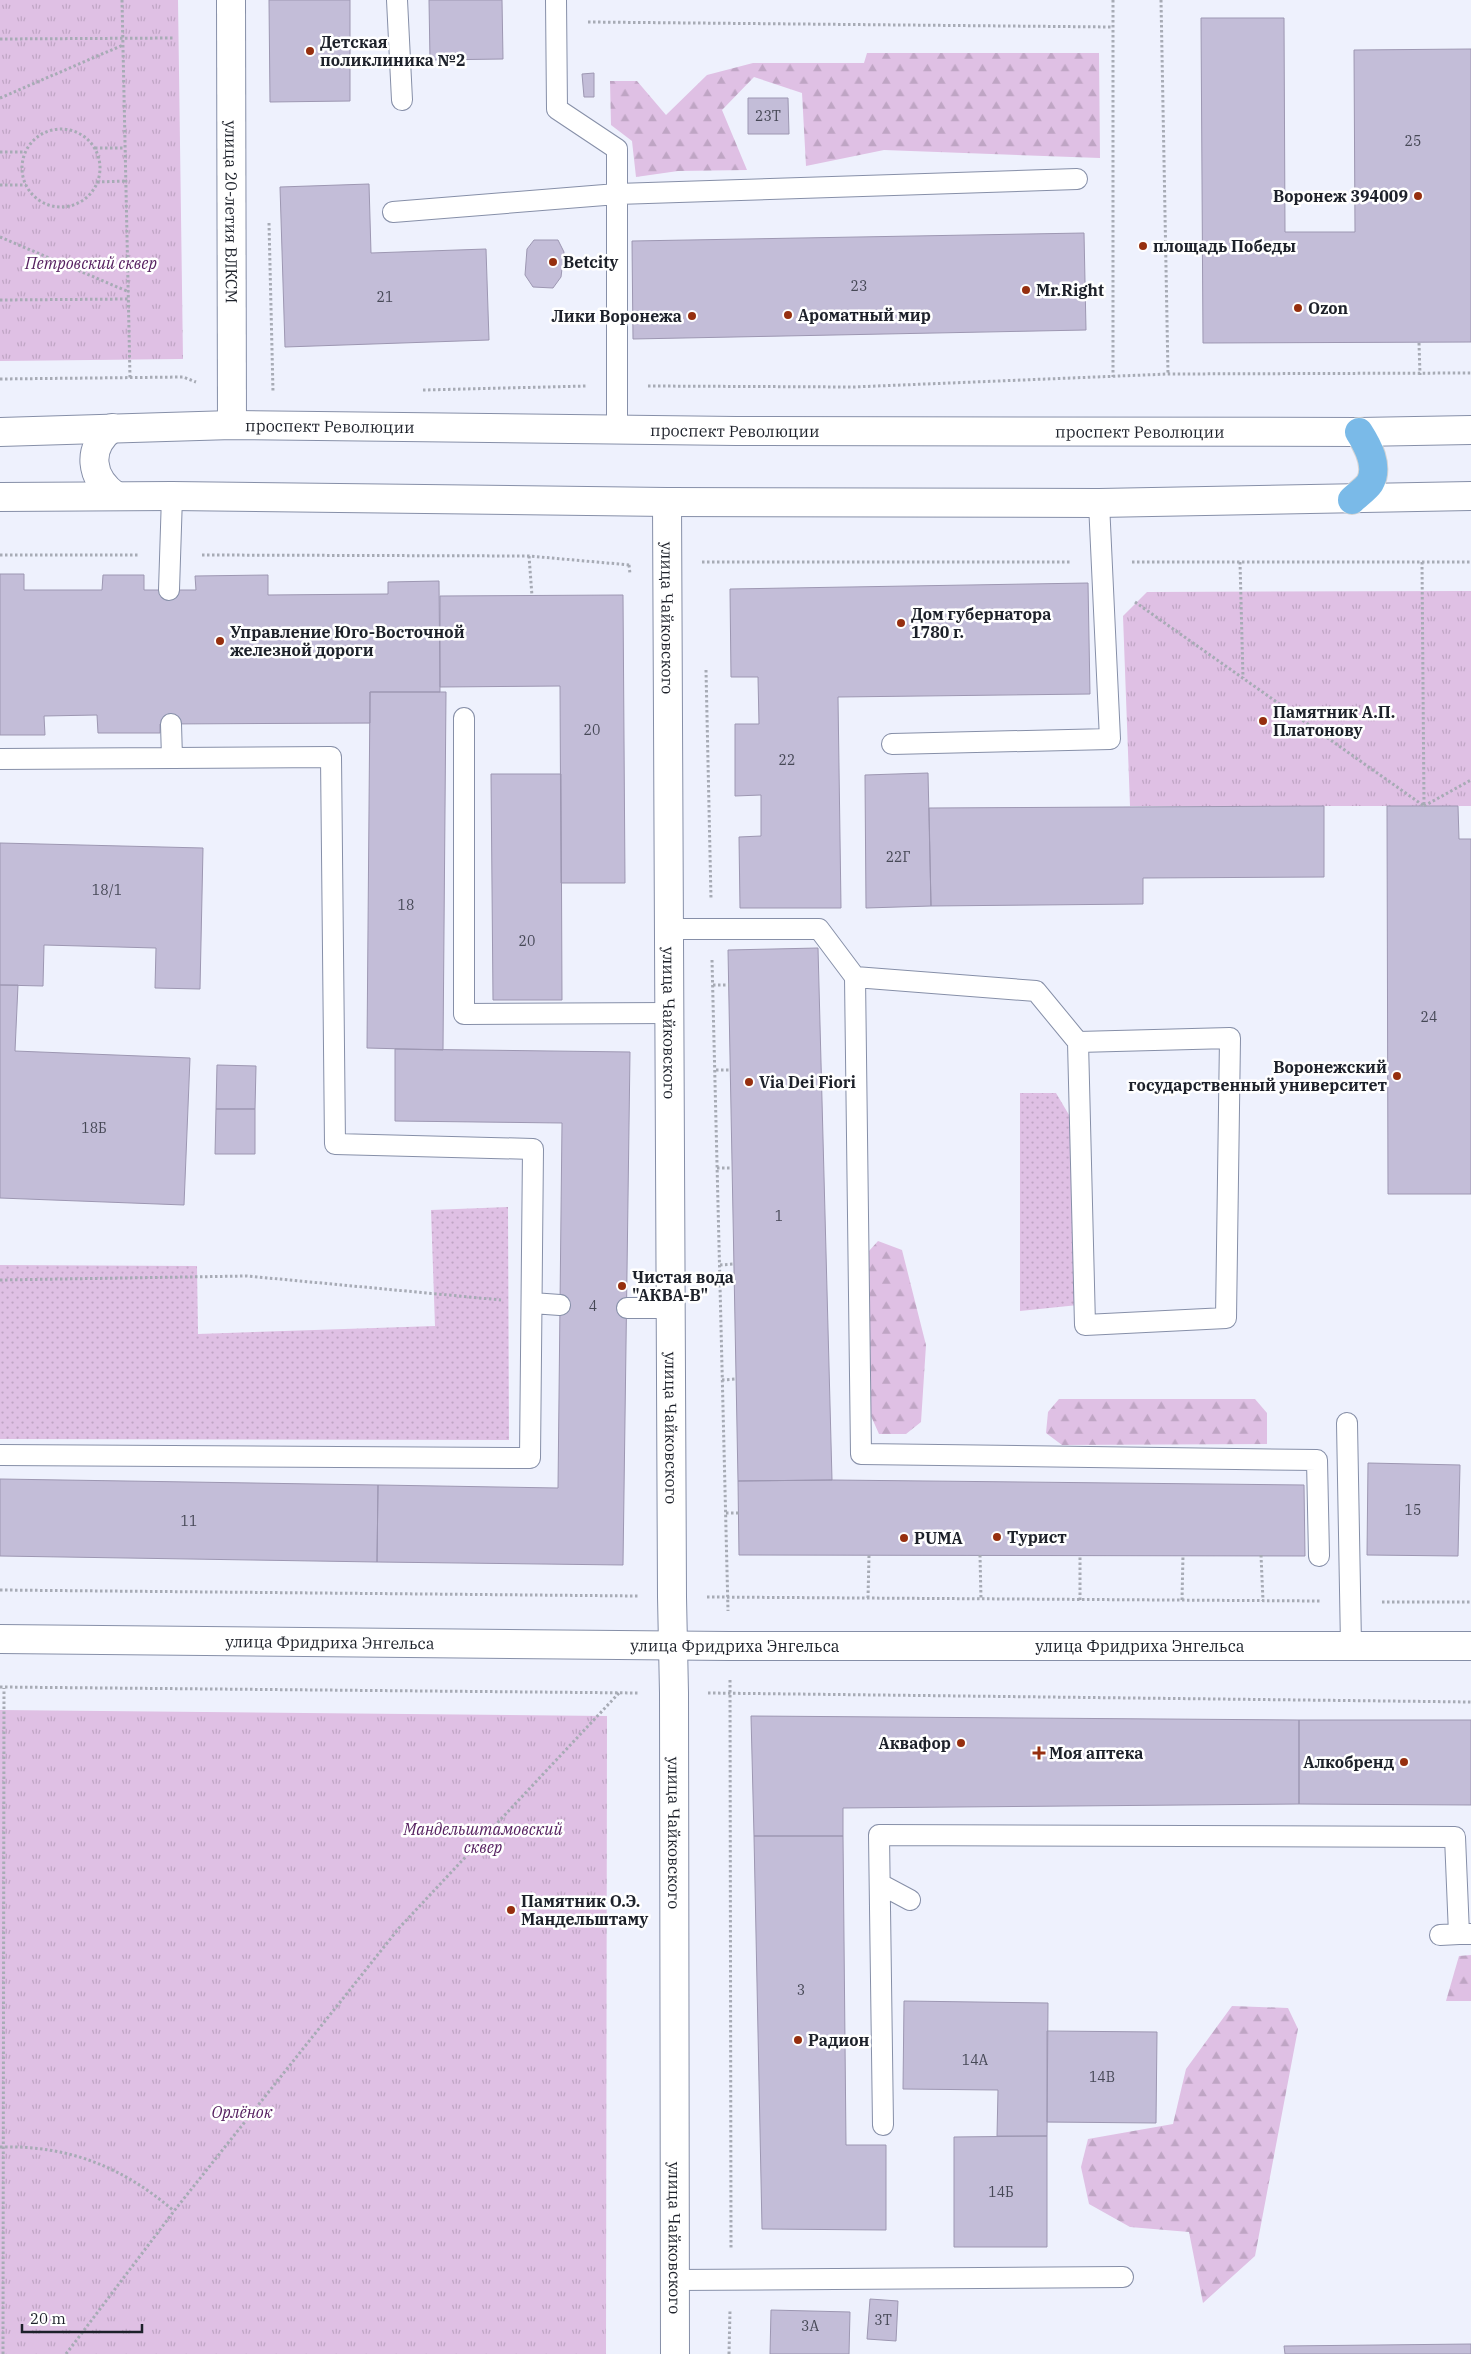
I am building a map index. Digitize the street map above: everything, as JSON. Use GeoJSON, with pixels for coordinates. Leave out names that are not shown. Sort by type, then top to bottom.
{"type":"FeatureCollection","features":[{"type":"Feature","properties":{"kind":"main road"},"geometry":{"type":"LineString","coordinates":[[1352,500],[1370,483],[1373,464],[1368,446],[1359,432]]}},
{"type":"Feature","properties":{"kind":"street","name":"улица 20-летия ВЛКСМ"},"geometry":{"type":"LineString","coordinates":[[231,0],[232,425]]}},
{"type":"Feature","properties":{"kind":"street","name":"проспект Революции"},"geometry":{"type":"LineString","coordinates":[[0,432],[232,425],[617,428],[736,432],[1359,432],[1471,430]]}},
{"type":"Feature","properties":{"kind":"street"},"geometry":{"type":"LineString","coordinates":[[112,428],[101,437],[95,452],[95,466],[103,488],[116,496]]}},
{"type":"Feature","properties":{"kind":"street"},"geometry":{"type":"LineString","coordinates":[[0,498],[172,496],[667,502],[1099,503],[1352,500],[1471,496]]}},
{"type":"Feature","properties":{"kind":"street","name":"улица Чайковского"},"geometry":{"type":"LineString","coordinates":[[667,502],[670,1308],[672,1645],[674,1693],[675,2354]]}},
{"type":"Feature","properties":{"kind":"street","name":"улица Фридриха Энгельса"},"geometry":{"type":"LineString","coordinates":[[0,1638],[729,1646],[1471,1646]]}},
{"type":"Feature","properties":{"kind":"lane"},"geometry":{"type":"LineString","coordinates":[[398,0],[402,100]]}},
{"type":"Feature","properties":{"kind":"lane"},"geometry":{"type":"LineString","coordinates":[[556,0],[557,109],[617,149],[617,428]]}},
{"type":"Feature","properties":{"kind":"lane"},"geometry":{"type":"LineString","coordinates":[[393,212],[617,194],[1077,179]]}},
{"type":"Feature","properties":{"kind":"lane"},"geometry":{"type":"LineString","coordinates":[[170,590],[172,496]]}},
{"type":"Feature","properties":{"kind":"lane"},"geometry":{"type":"LineString","coordinates":[[892,744],[1110,739],[1099,503]]}},
{"type":"Feature","properties":{"kind":"lane"},"geometry":{"type":"LineString","coordinates":[[464,718],[464,1014],[670,1013]]}},
{"type":"Feature","properties":{"kind":"lane"},"geometry":{"type":"LineString","coordinates":[[171,724],[172,758]]}},
{"type":"Feature","properties":{"kind":"lane"},"geometry":{"type":"LineString","coordinates":[[0,759],[331,757],[335,1144],[532,1149],[530,1458],[0,1455]]}},
{"type":"Feature","properties":{"kind":"lane"},"geometry":{"type":"LineString","coordinates":[[669,929],[819,929],[855,977],[861,1454],[1317,1460],[1319,1556]]}},
{"type":"Feature","properties":{"kind":"lane"},"geometry":{"type":"LineString","coordinates":[[855,977],[1036,991],[1078,1042],[1085,1325],[1226,1318],[1230,1038],[1078,1042]]}},
{"type":"Feature","properties":{"kind":"lane"},"geometry":{"type":"LineString","coordinates":[[532,1303],[560,1305]]}},
{"type":"Feature","properties":{"kind":"lane"},"geometry":{"type":"LineString","coordinates":[[627,1308],[670,1308]]}},
{"type":"Feature","properties":{"kind":"lane"},"geometry":{"type":"LineString","coordinates":[[1346,1423],[1351,1646]]}},
{"type":"Feature","properties":{"kind":"lane"},"geometry":{"type":"LineString","coordinates":[[883,2125],[879,1835],[1455,1837],[1457,1934]]}},
{"type":"Feature","properties":{"kind":"lane"},"geometry":{"type":"LineString","coordinates":[[880,1884],[910,1900]]}},
{"type":"Feature","properties":{"kind":"lane"},"geometry":{"type":"LineString","coordinates":[[674,2280],[1123,2276]]}},
{"type":"Feature","properties":{"kind":"path"},"geometry":{"type":"LineString","coordinates":[[122,0],[130,378]]}},
{"type":"Feature","properties":{"kind":"path"},"geometry":{"type":"LineString","coordinates":[[1113,0],[1113,376]]}},
{"type":"Feature","properties":{"kind":"path"},"geometry":{"type":"LineString","coordinates":[[1161,0],[1168,374]]}},
{"type":"Feature","properties":{"kind":"path"},"geometry":{"type":"LineString","coordinates":[[556,22],[1112,27]]}},
{"type":"Feature","properties":{"kind":"path"},"geometry":{"type":"LineString","coordinates":[[0,39],[175,38]]}},
{"type":"Feature","properties":{"kind":"path"},"geometry":{"type":"LineString","coordinates":[[0,98],[123,45]]}},
{"type":"Feature","properties":{"kind":"path"},"geometry":{"type":"LineString","coordinates":[[59,128],[80,133],[95,148],[100,165],[97,182],[84,199],[62,206],[41,202],[26,185],[22,174],[25,152],[38,135],[59,128]]}},
{"type":"Feature","properties":{"kind":"path"},"geometry":{"type":"LineString","coordinates":[[95,148],[125,148]]}},
{"type":"Feature","properties":{"kind":"path"},"geometry":{"type":"LineString","coordinates":[[0,152],[25,152]]}},
{"type":"Feature","properties":{"kind":"path"},"geometry":{"type":"LineString","coordinates":[[97,182],[126,181]]}},
{"type":"Feature","properties":{"kind":"path"},"geometry":{"type":"LineString","coordinates":[[0,186],[26,185]]}},
{"type":"Feature","properties":{"kind":"path"},"geometry":{"type":"LineString","coordinates":[[0,237],[129,292]]}},
{"type":"Feature","properties":{"kind":"path"},"geometry":{"type":"LineString","coordinates":[[0,300],[129,300]]}},
{"type":"Feature","properties":{"kind":"path"},"geometry":{"type":"LineString","coordinates":[[1419,343],[1420,375]]}},
{"type":"Feature","properties":{"kind":"path"},"geometry":{"type":"LineString","coordinates":[[421,390],[617,386],[854,387],[1168,374],[1420,375],[1471,373]]}},
{"type":"Feature","properties":{"kind":"path"},"geometry":{"type":"LineString","coordinates":[[0,379],[183,377],[231,394],[283,392]]}},
{"type":"Feature","properties":{"kind":"path"},"geometry":{"type":"LineString","coordinates":[[0,554],[529,556],[629,565],[703,562],[1071,562],[1102,571],[1240,562],[1471,562]]}},
{"type":"Feature","properties":{"kind":"path"},"geometry":{"type":"LineString","coordinates":[[529,556],[532,596]]}},
{"type":"Feature","properties":{"kind":"path"},"geometry":{"type":"LineString","coordinates":[[703,562],[703,572]]}},
{"type":"Feature","properties":{"kind":"path"},"geometry":{"type":"LineString","coordinates":[[1071,562],[1102,571],[1243,678],[1424,806]]}},
{"type":"Feature","properties":{"kind":"path"},"geometry":{"type":"LineString","coordinates":[[1240,562],[1243,678]]}},
{"type":"Feature","properties":{"kind":"path"},"geometry":{"type":"LineString","coordinates":[[1422,562],[1424,806]]}},
{"type":"Feature","properties":{"kind":"path"},"geometry":{"type":"LineString","coordinates":[[705,661],[730,1693],[730,2354]]}},
{"type":"Feature","properties":{"kind":"path"},"geometry":{"type":"LineString","coordinates":[[1424,806],[1471,780]]}},
{"type":"Feature","properties":{"kind":"path"},"geometry":{"type":"LineString","coordinates":[[713,985],[728,985]]}},
{"type":"Feature","properties":{"kind":"path"},"geometry":{"type":"LineString","coordinates":[[716,1070],[731,1070]]}},
{"type":"Feature","properties":{"kind":"path"},"geometry":{"type":"LineString","coordinates":[[717,1168],[732,1168]]}},
{"type":"Feature","properties":{"kind":"path"},"geometry":{"type":"LineString","coordinates":[[720,1264],[734,1264]]}},
{"type":"Feature","properties":{"kind":"path"},"geometry":{"type":"LineString","coordinates":[[0,1280],[247,1276],[532,1303]]}},
{"type":"Feature","properties":{"kind":"path"},"geometry":{"type":"LineString","coordinates":[[722,1380],[736,1379]]}},
{"type":"Feature","properties":{"kind":"path"},"geometry":{"type":"LineString","coordinates":[[726,1514],[739,1513]]}},
{"type":"Feature","properties":{"kind":"path"},"geometry":{"type":"LineString","coordinates":[[868,1555],[868,1598]]}},
{"type":"Feature","properties":{"kind":"path"},"geometry":{"type":"LineString","coordinates":[[980,1555],[981,1599]]}},
{"type":"Feature","properties":{"kind":"path"},"geometry":{"type":"LineString","coordinates":[[1080,1556],[1080,1600]]}},
{"type":"Feature","properties":{"kind":"path"},"geometry":{"type":"LineString","coordinates":[[1182,1600],[1183,1556]]}},
{"type":"Feature","properties":{"kind":"path"},"geometry":{"type":"LineString","coordinates":[[1261,1556],[1263,1601]]}},
{"type":"Feature","properties":{"kind":"path"},"geometry":{"type":"LineString","coordinates":[[0,1590],[727,1598],[1471,1602]]}},
{"type":"Feature","properties":{"kind":"path"},"geometry":{"type":"LineString","coordinates":[[3,2354],[2,1688],[646,1693]]}},
{"type":"Feature","properties":{"kind":"path"},"geometry":{"type":"LineString","coordinates":[[66,2354],[174,2211],[399,1928],[619,1693]]}},
{"type":"Feature","properties":{"kind":"path"},"geometry":{"type":"LineString","coordinates":[[730,1693],[1471,1702]]}},
{"type":"Feature","properties":{"kind":"path"},"geometry":{"type":"LineString","coordinates":[[2,2147],[54,2150],[92,2160],[153,2193],[174,2211]]}},
{"type":"Feature","properties":{"kind":"green space","name":"Петровский сквер"},"geometry":{"type":"Polygon","coordinates":[[[0,0],[178,0],[183,359],[0,361],[0,0]]]}},
{"type":"Feature","properties":{"kind":"green space"},"geometry":{"type":"Polygon","coordinates":[[[867,53],[1099,53],[1100,158],[884,150],[806,166],[802,93],[754,77],[722,110],[747,170],[678,171],[636,177],[632,141],[611,125],[610,81],[637,81],[666,115],[707,75],[753,63],[864,63],[867,53]]]}},
{"type":"Feature","properties":{"kind":"green space"},"geometry":{"type":"Polygon","coordinates":[[[1471,591],[1471,806],[1130,806],[1123,616],[1147,592],[1471,591]]]}},
{"type":"Feature","properties":{"kind":"green space"},"geometry":{"type":"Polygon","coordinates":[[[1020,1093],[1056,1093],[1072,1120],[1078,1305],[1020,1311],[1020,1093]]]}},
{"type":"Feature","properties":{"kind":"green space"},"geometry":{"type":"Polygon","coordinates":[[[508,1207],[509,1440],[0,1439],[0,1265],[197,1266],[198,1334],[435,1326],[431,1210],[508,1207]]]}},
{"type":"Feature","properties":{"kind":"green space"},"geometry":{"type":"Polygon","coordinates":[[[878,1241],[902,1250],[926,1345],[921,1422],[906,1434],[879,1434],[871,1416],[869,1251],[878,1241]]]}},
{"type":"Feature","properties":{"kind":"green space"},"geometry":{"type":"Polygon","coordinates":[[[1059,1399],[1255,1399],[1267,1413],[1267,1444],[1062,1445],[1046,1433],[1048,1412],[1059,1399]]]}},
{"type":"Feature","properties":{"kind":"green space","name":"Орлёнок"},"geometry":{"type":"Polygon","coordinates":[[[0,1710],[607,1716],[606,2354],[0,2354],[0,1710]]]}},
{"type":"Feature","properties":{"kind":"green space"},"geometry":{"type":"Polygon","coordinates":[[[1471,1955],[1471,2001],[1446,2001],[1459,1956],[1471,1955]]]}},
{"type":"Feature","properties":{"kind":"green space"},"geometry":{"type":"Polygon","coordinates":[[[1232,2006],[1288,2008],[1298,2029],[1255,2256],[1203,2303],[1189,2232],[1130,2227],[1089,2204],[1081,2167],[1088,2139],[1173,2124],[1186,2069],[1232,2006]]]}},
{"type":"Feature","properties":{"kind":"building","name":"Детская поликлиника №2"},"geometry":{"type":"Polygon","coordinates":[[[269,0],[350,0],[350,101],[270,102],[269,0]]]}},
{"type":"Feature","properties":{"kind":"building"},"geometry":{"type":"Polygon","coordinates":[[[429,0],[502,0],[503,59],[430,60],[429,0]]]}},
{"type":"Feature","properties":{"kind":"building"},"geometry":{"type":"Polygon","coordinates":[[[1201,18],[1284,18],[1285,232],[1355,232],[1354,50],[1471,49],[1471,342],[1203,343],[1201,18]]]}},
{"type":"Feature","properties":{"kind":"building"},"geometry":{"type":"Polygon","coordinates":[[[594,73],[594,97],[584,97],[582,74],[594,73]]]}},
{"type":"Feature","properties":{"kind":"building"},"geometry":{"type":"Polygon","coordinates":[[[748,98],[788,98],[789,134],[748,134],[748,98]]]}},
{"type":"Feature","properties":{"kind":"building"},"geometry":{"type":"Polygon","coordinates":[[[369,184],[371,253],[486,249],[489,340],[285,347],[280,187],[369,184]]]}},
{"type":"Feature","properties":{"kind":"building"},"geometry":{"type":"Polygon","coordinates":[[[1084,233],[1086,330],[633,339],[632,241],[1084,233]]]}},
{"type":"Feature","properties":{"kind":"building"},"geometry":{"type":"Polygon","coordinates":[[[534,240],[558,240],[564,252],[561,277],[553,288],[533,287],[525,275],[527,249],[534,240]]]}},
{"type":"Feature","properties":{"kind":"building","name":"Управление Юго-Восточной железной дороги"},"geometry":{"type":"Polygon","coordinates":[[[0,574],[24,574],[24,590],[102,590],[103,575],[144,575],[144,590],[196,590],[195,576],[268,575],[268,595],[388,594],[388,582],[439,581],[440,692],[370,692],[370,723],[160,724],[160,733],[98,733],[97,715],[44,716],[45,735],[0,735],[0,574]]]}},
{"type":"Feature","properties":{"kind":"building"},"geometry":{"type":"Polygon","coordinates":[[[1088,583],[1090,694],[838,697],[841,908],[740,908],[739,837],[761,836],[761,795],[735,796],[735,724],[759,724],[758,677],[731,677],[730,589],[1088,583]]]}},
{"type":"Feature","properties":{"kind":"building"},"geometry":{"type":"Polygon","coordinates":[[[623,595],[625,883],[561,883],[560,686],[440,687],[440,596],[623,595]]]}},
{"type":"Feature","properties":{"kind":"building"},"geometry":{"type":"Polygon","coordinates":[[[370,692],[446,692],[443,1050],[367,1048],[370,692]]]}},
{"type":"Feature","properties":{"kind":"building"},"geometry":{"type":"Polygon","coordinates":[[[928,773],[931,906],[866,908],[865,775],[928,773]]]}},
{"type":"Feature","properties":{"kind":"building"},"geometry":{"type":"Polygon","coordinates":[[[491,774],[561,774],[562,1000],[493,1000],[491,774]]]}},
{"type":"Feature","properties":{"kind":"building"},"geometry":{"type":"Polygon","coordinates":[[[1324,806],[1324,877],[1143,878],[1143,904],[931,906],[929,808],[1324,806]]]}},
{"type":"Feature","properties":{"kind":"building"},"geometry":{"type":"Polygon","coordinates":[[[1387,806],[1458,806],[1459,839],[1471,839],[1471,1194],[1388,1194],[1387,806]]]}},
{"type":"Feature","properties":{"kind":"building"},"geometry":{"type":"Polygon","coordinates":[[[0,843],[203,848],[200,989],[155,988],[156,948],[44,945],[43,986],[0,985],[0,843]]]}},
{"type":"Feature","properties":{"kind":"building"},"geometry":{"type":"Polygon","coordinates":[[[818,948],[832,1480],[738,1481],[728,950],[818,948]]]}},
{"type":"Feature","properties":{"kind":"building"},"geometry":{"type":"Polygon","coordinates":[[[0,985],[18,985],[15,1051],[190,1058],[184,1205],[0,1198],[0,985]]]}},
{"type":"Feature","properties":{"kind":"building"},"geometry":{"type":"Polygon","coordinates":[[[395,1049],[630,1052],[623,1565],[377,1562],[378,1485],[558,1488],[562,1123],[395,1121],[395,1049]]]}},
{"type":"Feature","properties":{"kind":"building"},"geometry":{"type":"Polygon","coordinates":[[[217,1065],[256,1066],[255,1109],[216,1109],[217,1065]]]}},
{"type":"Feature","properties":{"kind":"building"},"geometry":{"type":"Polygon","coordinates":[[[216,1109],[255,1109],[255,1154],[215,1154],[216,1109]]]}},
{"type":"Feature","properties":{"kind":"building"},"geometry":{"type":"Polygon","coordinates":[[[1368,1463],[1460,1465],[1458,1556],[1367,1555],[1368,1463]]]}},
{"type":"Feature","properties":{"kind":"building"},"geometry":{"type":"Polygon","coordinates":[[[0,1479],[378,1485],[377,1562],[0,1556],[0,1479]]]}},
{"type":"Feature","properties":{"kind":"building"},"geometry":{"type":"Polygon","coordinates":[[[832,1480],[1304,1485],[1305,1556],[739,1555],[738,1481],[832,1480]]]}},
{"type":"Feature","properties":{"kind":"building"},"geometry":{"type":"Polygon","coordinates":[[[751,1716],[1299,1720],[1299,1804],[843,1808],[843,1836],[754,1836],[751,1716]]]}},
{"type":"Feature","properties":{"kind":"building"},"geometry":{"type":"Polygon","coordinates":[[[1299,1720],[1471,1720],[1471,1805],[1299,1804],[1299,1720]]]}},
{"type":"Feature","properties":{"kind":"building"},"geometry":{"type":"Polygon","coordinates":[[[754,1836],[843,1836],[846,2145],[886,2145],[886,2230],[762,2229],[754,1836]]]}},
{"type":"Feature","properties":{"kind":"building"},"geometry":{"type":"Polygon","coordinates":[[[904,2001],[1048,2003],[1047,2136],[997,2136],[998,2090],[903,2089],[904,2001]]]}},
{"type":"Feature","properties":{"kind":"building"},"geometry":{"type":"Polygon","coordinates":[[[1047,2031],[1157,2032],[1156,2123],[1047,2122],[1047,2031]]]}},
{"type":"Feature","properties":{"kind":"building"},"geometry":{"type":"Polygon","coordinates":[[[1047,2136],[1047,2247],[954,2247],[954,2137],[1047,2136]]]}},
{"type":"Feature","properties":{"kind":"building"},"geometry":{"type":"Polygon","coordinates":[[[870,2299],[898,2301],[896,2341],[867,2339],[870,2299]]]}},
{"type":"Feature","properties":{"kind":"building"},"geometry":{"type":"Polygon","coordinates":[[[771,2310],[850,2312],[849,2354],[770,2354],[771,2310]]]}},
{"type":"Feature","properties":{"kind":"building"},"geometry":{"type":"Polygon","coordinates":[[[1471,2344],[1471,2354],[1285,2354],[1284,2346],[1471,2344]]]}},
{"type":"Feature","properties":{"kind":"place","name":"Детская поликлиника №2"},"geometry":{"type":"Point","coordinates":[310,51]}},
{"type":"Feature","properties":{"kind":"place","name":"Воронеж 394009"},"geometry":{"type":"Point","coordinates":[1418,196]}},
{"type":"Feature","properties":{"kind":"place","name":"площадь Победы"},"geometry":{"type":"Point","coordinates":[1143,246]}},
{"type":"Feature","properties":{"kind":"place","name":"Betcity"},"geometry":{"type":"Point","coordinates":[553,262]}},
{"type":"Feature","properties":{"kind":"place","name":"Mr.Right"},"geometry":{"type":"Point","coordinates":[1026,290]}},
{"type":"Feature","properties":{"kind":"place","name":"Ozon"},"geometry":{"type":"Point","coordinates":[1298,308]}},
{"type":"Feature","properties":{"kind":"place","name":"Ароматный мир"},"geometry":{"type":"Point","coordinates":[788,315]}},
{"type":"Feature","properties":{"kind":"place","name":"Лики Воронежа"},"geometry":{"type":"Point","coordinates":[692,316]}},
{"type":"Feature","properties":{"kind":"place","name":"Дом губернатора 1780 г."},"geometry":{"type":"Point","coordinates":[901,623]}},
{"type":"Feature","properties":{"kind":"place","name":"Управление Юго-Восточной железной дороги"},"geometry":{"type":"Point","coordinates":[220,641]}},
{"type":"Feature","properties":{"kind":"place","name":"Памятник А.П. Платонову"},"geometry":{"type":"Point","coordinates":[1263,721]}},
{"type":"Feature","properties":{"kind":"place","name":"Воронежский государственный университет"},"geometry":{"type":"Point","coordinates":[1397,1076]}},
{"type":"Feature","properties":{"kind":"place","name":"Via Dei Fiori"},"geometry":{"type":"Point","coordinates":[749,1082]}},
{"type":"Feature","properties":{"kind":"place","name":"Чистая вода \"АКВА-В\""},"geometry":{"type":"Point","coordinates":[622,1286]}},
{"type":"Feature","properties":{"kind":"place","name":"Турист"},"geometry":{"type":"Point","coordinates":[997,1537]}},
{"type":"Feature","properties":{"kind":"place","name":"PUMA"},"geometry":{"type":"Point","coordinates":[904,1538]}},
{"type":"Feature","properties":{"kind":"place","name":"Аквафор"},"geometry":{"type":"Point","coordinates":[961,1743]}},
{"type":"Feature","properties":{"kind":"place","name":"Моя аптека"},"geometry":{"type":"Point","coordinates":[1039,1753]}},
{"type":"Feature","properties":{"kind":"place","name":"Алкобренд"},"geometry":{"type":"Point","coordinates":[1404,1762]}},
{"type":"Feature","properties":{"kind":"place","name":"Памятник О.Э. Мандельштаму"},"geometry":{"type":"Point","coordinates":[511,1910]}},
{"type":"Feature","properties":{"kind":"place","name":"Радион"},"geometry":{"type":"Point","coordinates":[798,2040]}},
{"type":"Feature","properties":{"kind":"park label","name":"Мандельштамовский сквер"},"geometry":{"type":"Point","coordinates":[483,1838]}}]}
